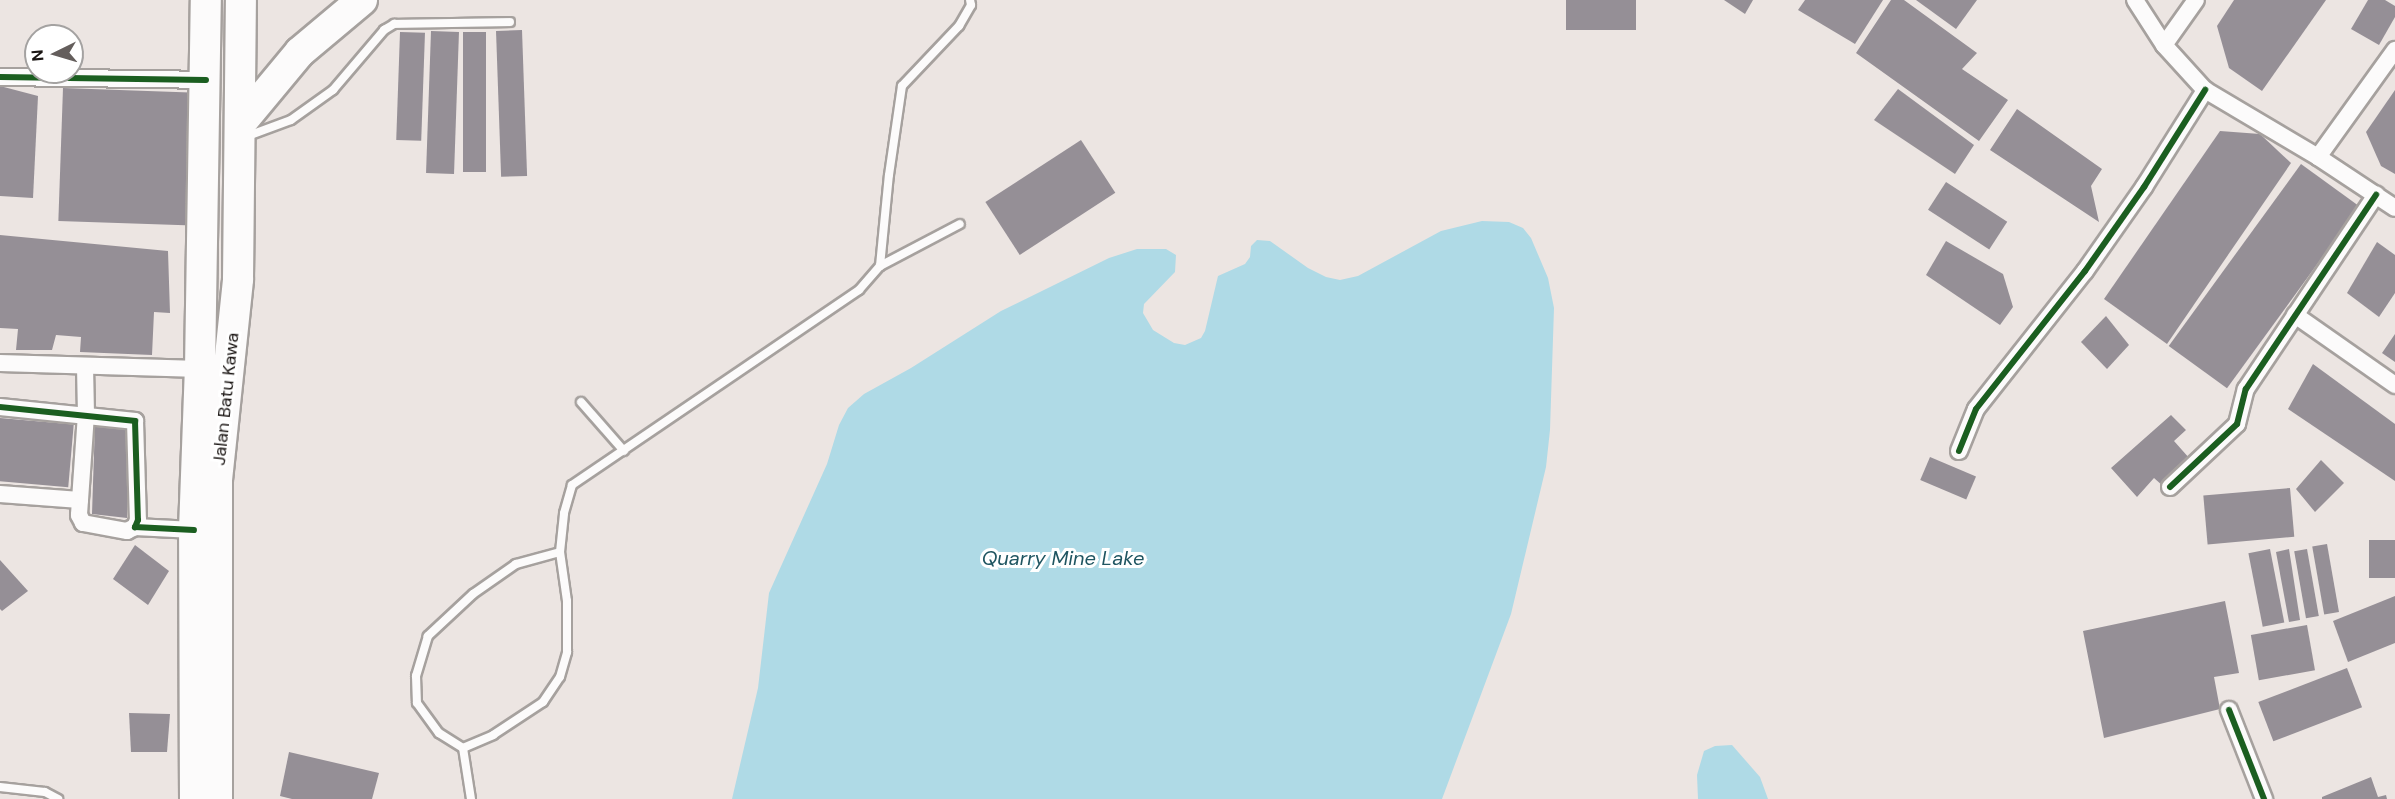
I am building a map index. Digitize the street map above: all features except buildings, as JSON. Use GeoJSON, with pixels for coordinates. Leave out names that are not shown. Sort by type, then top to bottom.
{"type":"FeatureCollection","features":[{"type":"Feature","properties":{"kind":"highway","name":"Jalan Batu Kawa"},"geometry":{"type":"LineString","coordinates":[[195,799],[194,530],[200,369],[206,0]]}},
{"type":"Feature","properties":{"kind":"highway","name":"Jalan Batu Kawa"},"geometry":{"type":"LineString","coordinates":[[217,799],[217,480],[238,279],[241,0]]}},
{"type":"Feature","properties":{"kind":"highway"},"geometry":{"type":"LineString","coordinates":[[241,131],[300,52],[362,0]]}},
{"type":"Feature","properties":{"kind":"street"},"geometry":{"type":"LineString","coordinates":[[2135,0],[2164,45],[2205,90],[2318,157],[2395,208]]}},
{"type":"Feature","properties":{"kind":"street"},"geometry":{"type":"LineString","coordinates":[[2164,45],[2196,0]]}},
{"type":"Feature","properties":{"kind":"street"},"geometry":{"type":"LineString","coordinates":[[2318,157],[2395,50]]}},
{"type":"Feature","properties":{"kind":"street"},"geometry":{"type":"LineString","coordinates":[[0,77],[206,80]]}},
{"type":"Feature","properties":{"kind":"street"},"geometry":{"type":"LineString","coordinates":[[1959,451],[1976,409],[2091,262],[2144,187],[2205,90]]}},
{"type":"Feature","properties":{"kind":"street"},"geometry":{"type":"LineString","coordinates":[[2170,487],[2238,424],[2246,389],[2376,195]]}},
{"type":"Feature","properties":{"kind":"street"},"geometry":{"type":"LineString","coordinates":[[2295,315],[2395,385]]}},
{"type":"Feature","properties":{"kind":"street"},"geometry":{"type":"LineString","coordinates":[[0,363],[85,368],[200,369]]}},
{"type":"Feature","properties":{"kind":"street"},"geometry":{"type":"LineString","coordinates":[[85,368],[86,414],[79,515],[82,523],[127,531],[135,527],[194,530]]}},
{"type":"Feature","properties":{"kind":"street"},"geometry":{"type":"LineString","coordinates":[[0,407],[86,414],[135,421],[138,520],[135,527]]}},
{"type":"Feature","properties":{"kind":"street"},"geometry":{"type":"LineString","coordinates":[[0,494],[80,500]]}},
{"type":"Feature","properties":{"kind":"street"},"geometry":{"type":"LineString","coordinates":[[2229,710],[2264,799]]}},
{"type":"Feature","properties":{"kind":"lane"},"geometry":{"type":"LineString","coordinates":[[880,266],[889,175],[902,86],[959,26],[971,5],[970,0]]}},
{"type":"Feature","properties":{"kind":"lane"},"geometry":{"type":"LineString","coordinates":[[241,131],[291,120],[333,90],[384,30],[394,24],[510,22]]}},
{"type":"Feature","properties":{"kind":"lane"},"geometry":{"type":"LineString","coordinates":[[463,748],[493,735],[543,702],[560,678],[567,652],[567,601],[560,552],[564,513],[572,485],[624,452],[858,290],[880,266],[960,224]]}},
{"type":"Feature","properties":{"kind":"lane"},"geometry":{"type":"LineString","coordinates":[[581,402],[624,452]]}},
{"type":"Feature","properties":{"kind":"lane"},"geometry":{"type":"LineString","coordinates":[[471,799],[463,748],[439,733],[417,703],[417,676],[428,636],[473,594],[516,564],[560,552]]}},
{"type":"Feature","properties":{"kind":"lane"},"geometry":{"type":"LineString","coordinates":[[0,787],[45,792],[58,799]]}},
{"type":"Feature","properties":{"kind":"water","name":"Quarry Mine Lake"},"geometry":{"type":"Polygon","coordinates":[[[1482,221],[1509,222],[1523,228],[1531,238],[1548,278],[1554,308],[1550,430],[1546,467],[1511,614],[1442,799],[732,799],[758,688],[769,593],[827,464],[839,425],[848,408],[864,394],[911,368],[1001,311],[1109,258],[1137,249],[1166,249],[1176,255],[1175,272],[1144,304],[1143,313],[1153,330],[1174,343],[1185,345],[1201,338],[1205,331],[1218,276],[1245,264],[1250,257],[1251,246],[1257,240],[1270,241],[1308,268],[1326,277],[1340,280],[1358,276],[1441,231],[1482,221]]]}},
{"type":"Feature","properties":{"kind":"water"},"geometry":{"type":"Polygon","coordinates":[[[1732,745],[1760,777],[1768,799],[1698,799],[1697,775],[1704,751],[1715,746],[1732,745]]]}},
{"type":"Feature","properties":{"kind":"cycle path"},"geometry":{"type":"LineString","coordinates":[[0,77],[206,80]]}},
{"type":"Feature","properties":{"kind":"cycle path"},"geometry":{"type":"LineString","coordinates":[[1959,451],[1976,409],[2085,271],[2144,187],[2205,90]]}},
{"type":"Feature","properties":{"kind":"cycle path"},"geometry":{"type":"LineString","coordinates":[[2170,487],[2237,424],[2246,389],[2376,195]]}},
{"type":"Feature","properties":{"kind":"cycle path"},"geometry":{"type":"LineString","coordinates":[[0,407],[135,421],[138,520],[135,527],[194,530]]}},
{"type":"Feature","properties":{"kind":"cycle path"},"geometry":{"type":"LineString","coordinates":[[2229,710],[2264,799]]}}]}
